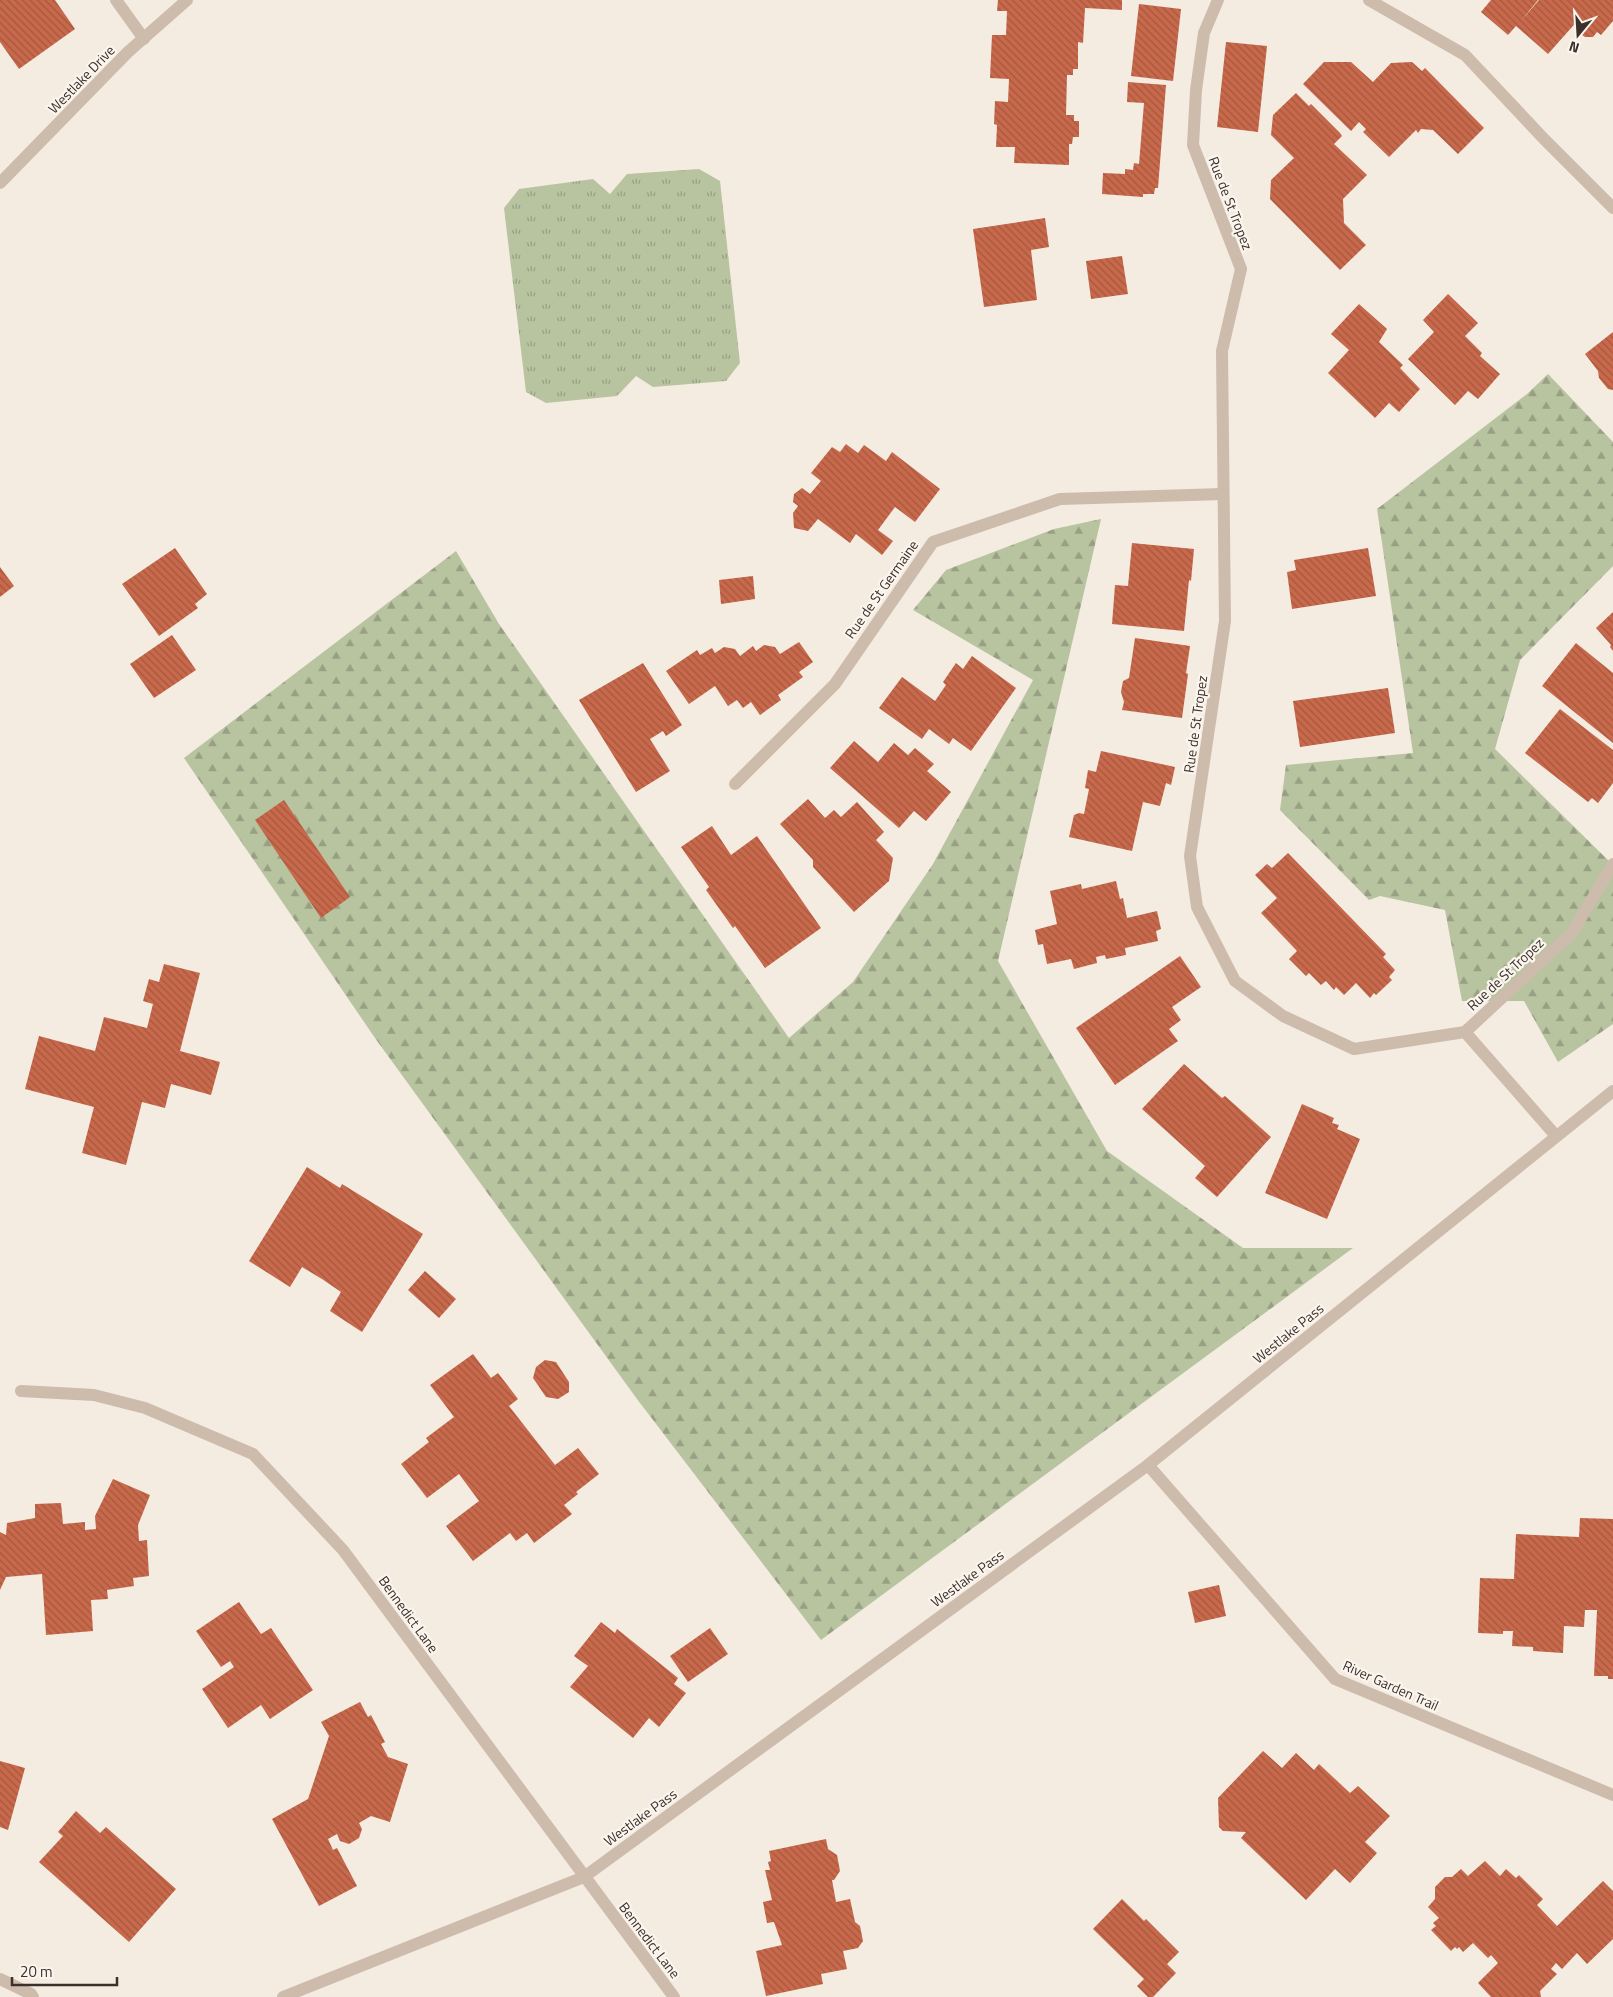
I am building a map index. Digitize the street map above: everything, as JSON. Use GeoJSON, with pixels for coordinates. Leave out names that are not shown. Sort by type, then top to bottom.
{"type":"FeatureCollection","features":[{"type":"Feature","properties":{"kind":"street"},"geometry":{"type":"LineString","coordinates":[[116,0],[144,38]]}},
{"type":"Feature","properties":{"kind":"street","name":"Westlake Drive"},"geometry":{"type":"LineString","coordinates":[[0,183],[128,52],[188,0]]}},
{"type":"Feature","properties":{"kind":"street","name":"Rue de St Tropez"},"geometry":{"type":"LineString","coordinates":[[1218,0],[1204,33],[1196,90],[1192,145],[1241,269],[1222,350],[1225,621],[1190,856],[1196,907],[1236,981],[1283,1016],[1354,1049],[1465,1032],[1572,933],[1613,864]]}},
{"type":"Feature","properties":{"kind":"street"},"geometry":{"type":"LineString","coordinates":[[1369,0],[1465,55],[1545,140],[1613,208]]}},
{"type":"Feature","properties":{"kind":"street","name":"Rue de St Germaine"},"geometry":{"type":"LineString","coordinates":[[735,784],[835,684],[933,542],[1060,499],[1223,494]]}},
{"type":"Feature","properties":{"kind":"street"},"geometry":{"type":"LineString","coordinates":[[1465,1032],[1556,1136]]}},
{"type":"Feature","properties":{"kind":"street","name":"Westlake Pass"},"geometry":{"type":"LineString","coordinates":[[283,1997],[584,1877],[1148,1465],[1613,1091]]}},
{"type":"Feature","properties":{"kind":"street","name":"Bennedict Lane"},"geometry":{"type":"LineString","coordinates":[[21,1391],[94,1395],[145,1408],[253,1454],[343,1550],[674,1997]]}},
{"type":"Feature","properties":{"kind":"street","name":"River Garden Trail"},"geometry":{"type":"LineString","coordinates":[[1148,1465],[1335,1679],[1613,1794]]}},
{"type":"Feature","properties":{"kind":"street"},"geometry":{"type":"LineString","coordinates":[[0,1979],[31,1994],[33,1997]]}},
{"type":"Feature","properties":{"kind":"green space"},"geometry":{"type":"Polygon","coordinates":[[[699,169],[720,181],[740,363],[726,381],[653,387],[636,376],[617,396],[546,403],[526,392],[504,208],[519,189],[593,179],[610,194],[627,174],[699,169]]]}},
{"type":"Feature","properties":{"kind":"green space"},"geometry":{"type":"Polygon","coordinates":[[[1548,374],[1613,442],[1613,566],[1520,660],[1495,749],[1613,865],[1613,1024],[1558,1062],[1524,1001],[1462,1001],[1445,910],[1380,896],[1369,900],[1280,810],[1286,765],[1413,753],[1377,509],[1527,394],[1548,374]]]}},
{"type":"Feature","properties":{"kind":"green space"},"geometry":{"type":"Polygon","coordinates":[[[1101,519],[998,961],[1107,1151],[1243,1248],[1353,1248],[821,1640],[637,1399],[375,1038],[184,758],[456,551],[499,624],[789,1038],[853,982],[933,864],[1033,680],[913,610],[946,570],[1054,529],[1101,519]]]}},
{"type":"Feature","properties":{"kind":"building"},"geometry":{"type":"Polygon","coordinates":[[[0,0],[55,0],[75,29],[19,69],[0,42],[0,0]]]}},
{"type":"Feature","properties":{"kind":"building"},"geometry":{"type":"Polygon","coordinates":[[[998,0],[1122,0],[1122,10],[1085,8],[1083,43],[1078,42],[1078,69],[1073,69],[1073,75],[1067,75],[1066,115],[1074,115],[1074,121],[1079,121],[1079,137],[1073,137],[1072,144],[1069,144],[1069,165],[1014,163],[1015,147],[996,147],[995,101],[1008,102],[1009,79],[990,78],[992,35],[1006,35],[1007,11],[997,11],[998,0]]]}},
{"type":"Feature","properties":{"kind":"building"},"geometry":{"type":"Polygon","coordinates":[[[1491,0],[1538,0],[1521,21],[1539,0],[1613,0],[1613,21],[1601,35],[1597,32],[1593,37],[1585,37],[1579,33],[1576,26],[1581,20],[1580,18],[1548,54],[1516,26],[1508,35],[1481,12],[1491,0]]]}},
{"type":"Feature","properties":{"kind":"building"},"geometry":{"type":"Polygon","coordinates":[[[1139,4],[1181,9],[1173,81],[1131,76],[1139,4]]]}},
{"type":"Feature","properties":{"kind":"building"},"geometry":{"type":"Polygon","coordinates":[[[1226,42],[1267,46],[1258,132],[1217,127],[1226,42]]]}},
{"type":"Feature","properties":{"kind":"building"},"geometry":{"type":"Polygon","coordinates":[[[1324,62],[1351,62],[1373,82],[1391,63],[1412,62],[1422,71],[1425,68],[1484,128],[1458,154],[1433,130],[1421,129],[1418,133],[1416,130],[1389,157],[1363,132],[1366,129],[1359,122],[1351,131],[1303,84],[1324,62]]]}},
{"type":"Feature","properties":{"kind":"building"},"geometry":{"type":"Polygon","coordinates":[[[1128,82],[1166,85],[1158,188],[1155,188],[1154,194],[1143,194],[1143,197],[1102,194],[1103,173],[1125,174],[1125,169],[1133,170],[1134,163],[1139,164],[1144,103],[1127,102],[1128,82]]]}},
{"type":"Feature","properties":{"kind":"building"},"geometry":{"type":"Polygon","coordinates":[[[1296,93],[1309,106],[1311,104],[1340,133],[1342,136],[1334,144],[1367,175],[1343,199],[1344,223],[1366,245],[1340,270],[1270,199],[1271,180],[1294,158],[1271,135],[1273,115],[1296,93]]]}},
{"type":"Feature","properties":{"kind":"building"},"geometry":{"type":"Polygon","coordinates":[[[1045,218],[1049,247],[1031,250],[1037,300],[984,307],[973,229],[1045,218]]]}},
{"type":"Feature","properties":{"kind":"building"},"geometry":{"type":"Polygon","coordinates":[[[1122,256],[1128,294],[1091,299],[1086,261],[1122,256]]]}},
{"type":"Feature","properties":{"kind":"building"},"geometry":{"type":"Polygon","coordinates":[[[1448,294],[1478,323],[1465,336],[1482,353],[1480,356],[1500,374],[1478,399],[1468,391],[1455,405],[1408,359],[1434,332],[1423,320],[1448,294]]]}},
{"type":"Feature","properties":{"kind":"building"},"geometry":{"type":"Polygon","coordinates":[[[1359,304],[1387,329],[1379,342],[1403,365],[1400,368],[1420,389],[1399,412],[1389,403],[1375,418],[1328,373],[1349,350],[1331,334],[1359,304]]]}},
{"type":"Feature","properties":{"kind":"building"},"geometry":{"type":"Polygon","coordinates":[[[1613,332],[1613,390],[1608,389],[1599,378],[1598,371],[1585,354],[1613,332]]]}},
{"type":"Feature","properties":{"kind":"building"},"geometry":{"type":"Polygon","coordinates":[[[846,444],[858,453],[864,445],[886,461],[892,452],[940,489],[915,522],[895,507],[878,530],[893,541],[882,555],[856,534],[850,543],[818,519],[808,531],[794,528],[793,513],[798,506],[793,502],[794,494],[802,488],[810,494],[821,481],[811,473],[832,447],[840,452],[846,444]]]}},
{"type":"Feature","properties":{"kind":"building"},"geometry":{"type":"Polygon","coordinates":[[[1132,543],[1194,549],[1184,631],[1112,624],[1115,585],[1128,586],[1132,543]]]}},
{"type":"Feature","properties":{"kind":"building"},"geometry":{"type":"Polygon","coordinates":[[[175,548],[207,594],[195,604],[198,608],[159,636],[122,584],[175,548]]]}},
{"type":"Feature","properties":{"kind":"building"},"geometry":{"type":"Polygon","coordinates":[[[1368,548],[1376,596],[1292,609],[1287,572],[1296,570],[1294,560],[1368,548]]]}},
{"type":"Feature","properties":{"kind":"building"},"geometry":{"type":"Polygon","coordinates":[[[0,567],[14,586],[0,597],[0,567]]]}},
{"type":"Feature","properties":{"kind":"building"},"geometry":{"type":"Polygon","coordinates":[[[753,576],[755,599],[721,604],[719,580],[753,576]]]}},
{"type":"Feature","properties":{"kind":"building"},"geometry":{"type":"Polygon","coordinates":[[[1613,612],[1613,651],[1610,647],[1611,645],[1596,628],[1613,612]]]}},
{"type":"Feature","properties":{"kind":"building"},"geometry":{"type":"Polygon","coordinates":[[[172,635],[196,670],[154,698],[130,664],[172,635]]]}},
{"type":"Feature","properties":{"kind":"building"},"geometry":{"type":"Polygon","coordinates":[[[1135,638],[1190,646],[1182,718],[1122,710],[1124,702],[1121,692],[1123,681],[1129,678],[1135,638]]]}},
{"type":"Feature","properties":{"kind":"building"},"geometry":{"type":"Polygon","coordinates":[[[799,642],[813,662],[799,672],[803,677],[778,695],[781,700],[760,715],[751,702],[743,708],[737,700],[728,706],[715,686],[689,704],[666,671],[697,650],[700,655],[712,648],[715,653],[724,647],[735,649],[740,656],[753,646],[756,651],[764,645],[775,647],[780,654],[799,642]]]}},
{"type":"Feature","properties":{"kind":"building"},"geometry":{"type":"Polygon","coordinates":[[[1576,643],[1613,673],[1613,743],[1542,686],[1576,643]]]}},
{"type":"Feature","properties":{"kind":"building"},"geometry":{"type":"Polygon","coordinates":[[[972,656],[1016,688],[971,751],[953,738],[949,744],[929,729],[922,739],[879,708],[902,677],[935,701],[946,685],[943,682],[956,663],[963,669],[972,656]]]}},
{"type":"Feature","properties":{"kind":"building"},"geometry":{"type":"Polygon","coordinates":[[[643,663],[682,725],[666,736],[663,731],[650,739],[670,771],[636,792],[579,700],[643,663]]]}},
{"type":"Feature","properties":{"kind":"building"},"geometry":{"type":"Polygon","coordinates":[[[1388,688],[1395,733],[1300,747],[1293,701],[1388,688]]]}},
{"type":"Feature","properties":{"kind":"building"},"geometry":{"type":"Polygon","coordinates":[[[1560,709],[1613,750],[1613,783],[1598,803],[1592,798],[1588,802],[1525,753],[1560,709]]]}},
{"type":"Feature","properties":{"kind":"building"},"geometry":{"type":"Polygon","coordinates":[[[854,741],[878,762],[894,743],[908,755],[915,748],[934,764],[927,771],[951,792],[926,821],[914,811],[899,828],[830,768],[854,741]]]}},
{"type":"Feature","properties":{"kind":"building"},"geometry":{"type":"Polygon","coordinates":[[[1101,751],[1175,767],[1171,785],[1166,783],[1160,806],[1143,802],[1132,851],[1069,837],[1074,815],[1084,814],[1089,789],[1085,788],[1088,770],[1096,772],[1101,751]]]}},
{"type":"Feature","properties":{"kind":"building"},"geometry":{"type":"Polygon","coordinates":[[[808,799],[825,818],[834,810],[841,817],[857,802],[884,832],[876,840],[893,858],[889,881],[854,912],[813,867],[813,860],[780,824],[808,799]]]}},
{"type":"Feature","properties":{"kind":"building"},"geometry":{"type":"Polygon","coordinates":[[[284,800],[350,897],[321,918],[255,820],[284,800]]]}},
{"type":"Feature","properties":{"kind":"building"},"geometry":{"type":"Polygon","coordinates":[[[712,826],[731,855],[757,836],[821,928],[765,968],[706,890],[709,887],[681,847],[712,826]]]}},
{"type":"Feature","properties":{"kind":"building"},"geometry":{"type":"Polygon","coordinates":[[[1288,853],[1386,954],[1383,957],[1395,970],[1389,977],[1392,980],[1376,995],[1374,993],[1370,998],[1356,983],[1344,995],[1336,987],[1334,990],[1326,981],[1321,985],[1309,973],[1306,976],[1289,959],[1297,951],[1261,913],[1277,898],[1255,875],[1267,864],[1272,868],[1288,853]]]}},
{"type":"Feature","properties":{"kind":"building"},"geometry":{"type":"Polygon","coordinates":[[[1116,881],[1120,899],[1123,898],[1127,918],[1157,911],[1161,929],[1156,931],[1158,941],[1125,948],[1126,955],[1106,959],[1105,955],[1096,957],[1097,963],[1074,969],[1071,959],[1047,964],[1043,944],[1038,945],[1035,930],[1057,924],[1050,891],[1081,884],[1082,889],[1116,881]]]}},
{"type":"Feature","properties":{"kind":"building"},"geometry":{"type":"Polygon","coordinates":[[[1180,956],[1201,987],[1172,1007],[1181,1020],[1169,1029],[1178,1041],[1115,1085],[1076,1028],[1180,956]]]}},
{"type":"Feature","properties":{"kind":"building"},"geometry":{"type":"Polygon","coordinates":[[[164,964],[200,973],[180,1051],[220,1062],[211,1095],[171,1084],[165,1108],[142,1102],[126,1165],[82,1153],[94,1107],[25,1089],[39,1036],[95,1051],[104,1017],[147,1028],[153,1004],[143,1001],[149,979],[159,982],[164,964]]]}},
{"type":"Feature","properties":{"kind":"building"},"geometry":{"type":"Polygon","coordinates":[[[1184,1064],[1222,1098],[1225,1096],[1271,1137],[1217,1197],[1195,1178],[1205,1166],[1142,1109],[1184,1064]]]}},
{"type":"Feature","properties":{"kind":"building"},"geometry":{"type":"Polygon","coordinates":[[[1302,1104],[1334,1118],[1332,1123],[1339,1125],[1337,1129],[1360,1139],[1327,1219],[1265,1193],[1302,1104]]]}},
{"type":"Feature","properties":{"kind":"building"},"geometry":{"type":"Polygon","coordinates":[[[307,1167],[340,1188],[342,1184],[423,1234],[362,1332],[330,1311],[341,1292],[322,1279],[302,1267],[290,1287],[249,1261],[307,1167]]]}},
{"type":"Feature","properties":{"kind":"building"},"geometry":{"type":"Polygon","coordinates":[[[425,1271],[456,1299],[439,1318],[408,1290],[425,1271]]]}},
{"type":"Feature","properties":{"kind":"building"},"geometry":{"type":"Polygon","coordinates":[[[473,1354],[491,1378],[498,1373],[518,1399],[509,1406],[555,1465],[578,1448],[599,1474],[576,1492],[578,1494],[564,1505],[572,1514],[534,1543],[527,1533],[516,1541],[510,1533],[473,1561],[446,1526],[479,1501],[459,1474],[427,1498],[401,1464],[429,1442],[426,1438],[454,1417],[430,1385],[473,1354]]]}},
{"type":"Feature","properties":{"kind":"building"},"geometry":{"type":"Polygon","coordinates":[[[545,1360],[556,1362],[569,1382],[569,1392],[558,1399],[546,1397],[533,1378],[536,1367],[545,1360]]]}},
{"type":"Feature","properties":{"kind":"building"},"geometry":{"type":"Polygon","coordinates":[[[113,1479],[150,1495],[138,1525],[139,1541],[147,1540],[149,1576],[133,1578],[134,1586],[107,1590],[108,1599],[91,1600],[93,1631],[46,1635],[42,1574],[6,1577],[0,1590],[0,1532],[6,1535],[7,1523],[35,1518],[35,1504],[61,1503],[63,1524],[85,1522],[85,1530],[96,1529],[95,1516],[113,1479]]]}},
{"type":"Feature","properties":{"kind":"building"},"geometry":{"type":"Polygon","coordinates":[[[1580,1518],[1613,1519],[1613,1679],[1608,1679],[1608,1676],[1594,1676],[1597,1610],[1585,1610],[1584,1627],[1564,1626],[1563,1653],[1533,1651],[1533,1647],[1512,1646],[1513,1631],[1503,1631],[1503,1634],[1478,1633],[1480,1578],[1514,1579],[1516,1534],[1579,1537],[1580,1518]]]}},
{"type":"Feature","properties":{"kind":"building"},"geometry":{"type":"Polygon","coordinates":[[[1219,1585],[1226,1616],[1195,1623],[1188,1592],[1219,1585]]]}},
{"type":"Feature","properties":{"kind":"building"},"geometry":{"type":"Polygon","coordinates":[[[239,1602],[261,1634],[271,1628],[313,1690],[270,1719],[261,1705],[228,1728],[202,1689],[234,1667],[230,1661],[221,1667],[196,1631],[239,1602]]]}},
{"type":"Feature","properties":{"kind":"building"},"geometry":{"type":"Polygon","coordinates":[[[601,1622],[615,1633],[617,1629],[678,1678],[674,1684],[686,1693],[659,1727],[649,1718],[633,1738],[570,1687],[588,1666],[574,1656],[601,1622]]]}},
{"type":"Feature","properties":{"kind":"building"},"geometry":{"type":"Polygon","coordinates":[[[710,1628],[728,1654],[688,1682],[670,1656],[710,1628]]]}},
{"type":"Feature","properties":{"kind":"building"},"geometry":{"type":"Polygon","coordinates":[[[360,1702],[368,1717],[371,1715],[385,1742],[381,1744],[388,1757],[408,1764],[390,1822],[371,1816],[359,1823],[362,1829],[359,1838],[349,1844],[340,1841],[337,1834],[328,1839],[333,1850],[337,1848],[357,1886],[319,1906],[272,1819],[308,1799],[329,1736],[321,1722],[360,1702]]]}},
{"type":"Feature","properties":{"kind":"building"},"geometry":{"type":"Polygon","coordinates":[[[1263,1751],[1282,1768],[1296,1753],[1314,1770],[1319,1764],[1350,1793],[1358,1786],[1390,1816],[1365,1842],[1377,1853],[1350,1883],[1335,1869],[1306,1900],[1241,1838],[1246,1832],[1223,1831],[1219,1827],[1218,1798],[1263,1751]]]}},
{"type":"Feature","properties":{"kind":"building"},"geometry":{"type":"Polygon","coordinates":[[[0,1761],[25,1768],[8,1830],[0,1827],[0,1761]]]}},
{"type":"Feature","properties":{"kind":"building"},"geometry":{"type":"Polygon","coordinates":[[[76,1811],[100,1833],[106,1827],[176,1889],[129,1942],[39,1862],[63,1836],[58,1832],[76,1811]]]}},
{"type":"Feature","properties":{"kind":"building"},"geometry":{"type":"Polygon","coordinates":[[[826,1839],[828,1849],[837,1855],[840,1871],[832,1880],[836,1902],[850,1899],[855,1922],[860,1926],[863,1941],[858,1948],[843,1951],[847,1969],[821,1974],[823,1984],[766,1996],[756,1951],[782,1945],[774,1922],[767,1923],[763,1902],[772,1900],[765,1870],[770,1870],[768,1862],[771,1861],[769,1851],[826,1839]]]}},
{"type":"Feature","properties":{"kind":"building"},"geometry":{"type":"Polygon","coordinates":[[[1485,1861],[1500,1876],[1506,1869],[1516,1878],[1519,1875],[1543,1899],[1537,1905],[1557,1926],[1603,1881],[1613,1891],[1613,1939],[1587,1964],[1577,1953],[1562,1969],[1556,1963],[1551,1969],[1557,1974],[1540,1991],[1541,1997],[1491,1997],[1478,1983],[1498,1963],[1491,1955],[1488,1958],[1473,1943],[1463,1952],[1459,1947],[1457,1949],[1455,1947],[1451,1951],[1431,1930],[1436,1926],[1433,1923],[1439,1918],[1428,1907],[1435,1899],[1435,1887],[1445,1877],[1452,1877],[1461,1869],[1468,1876],[1485,1861]]]}},
{"type":"Feature","properties":{"kind":"building"},"geometry":{"type":"Polygon","coordinates":[[[1122,1899],[1144,1921],[1146,1919],[1179,1952],[1167,1964],[1176,1973],[1153,1997],[1148,1997],[1137,1986],[1144,1979],[1093,1929],[1122,1899]]]}}]}
